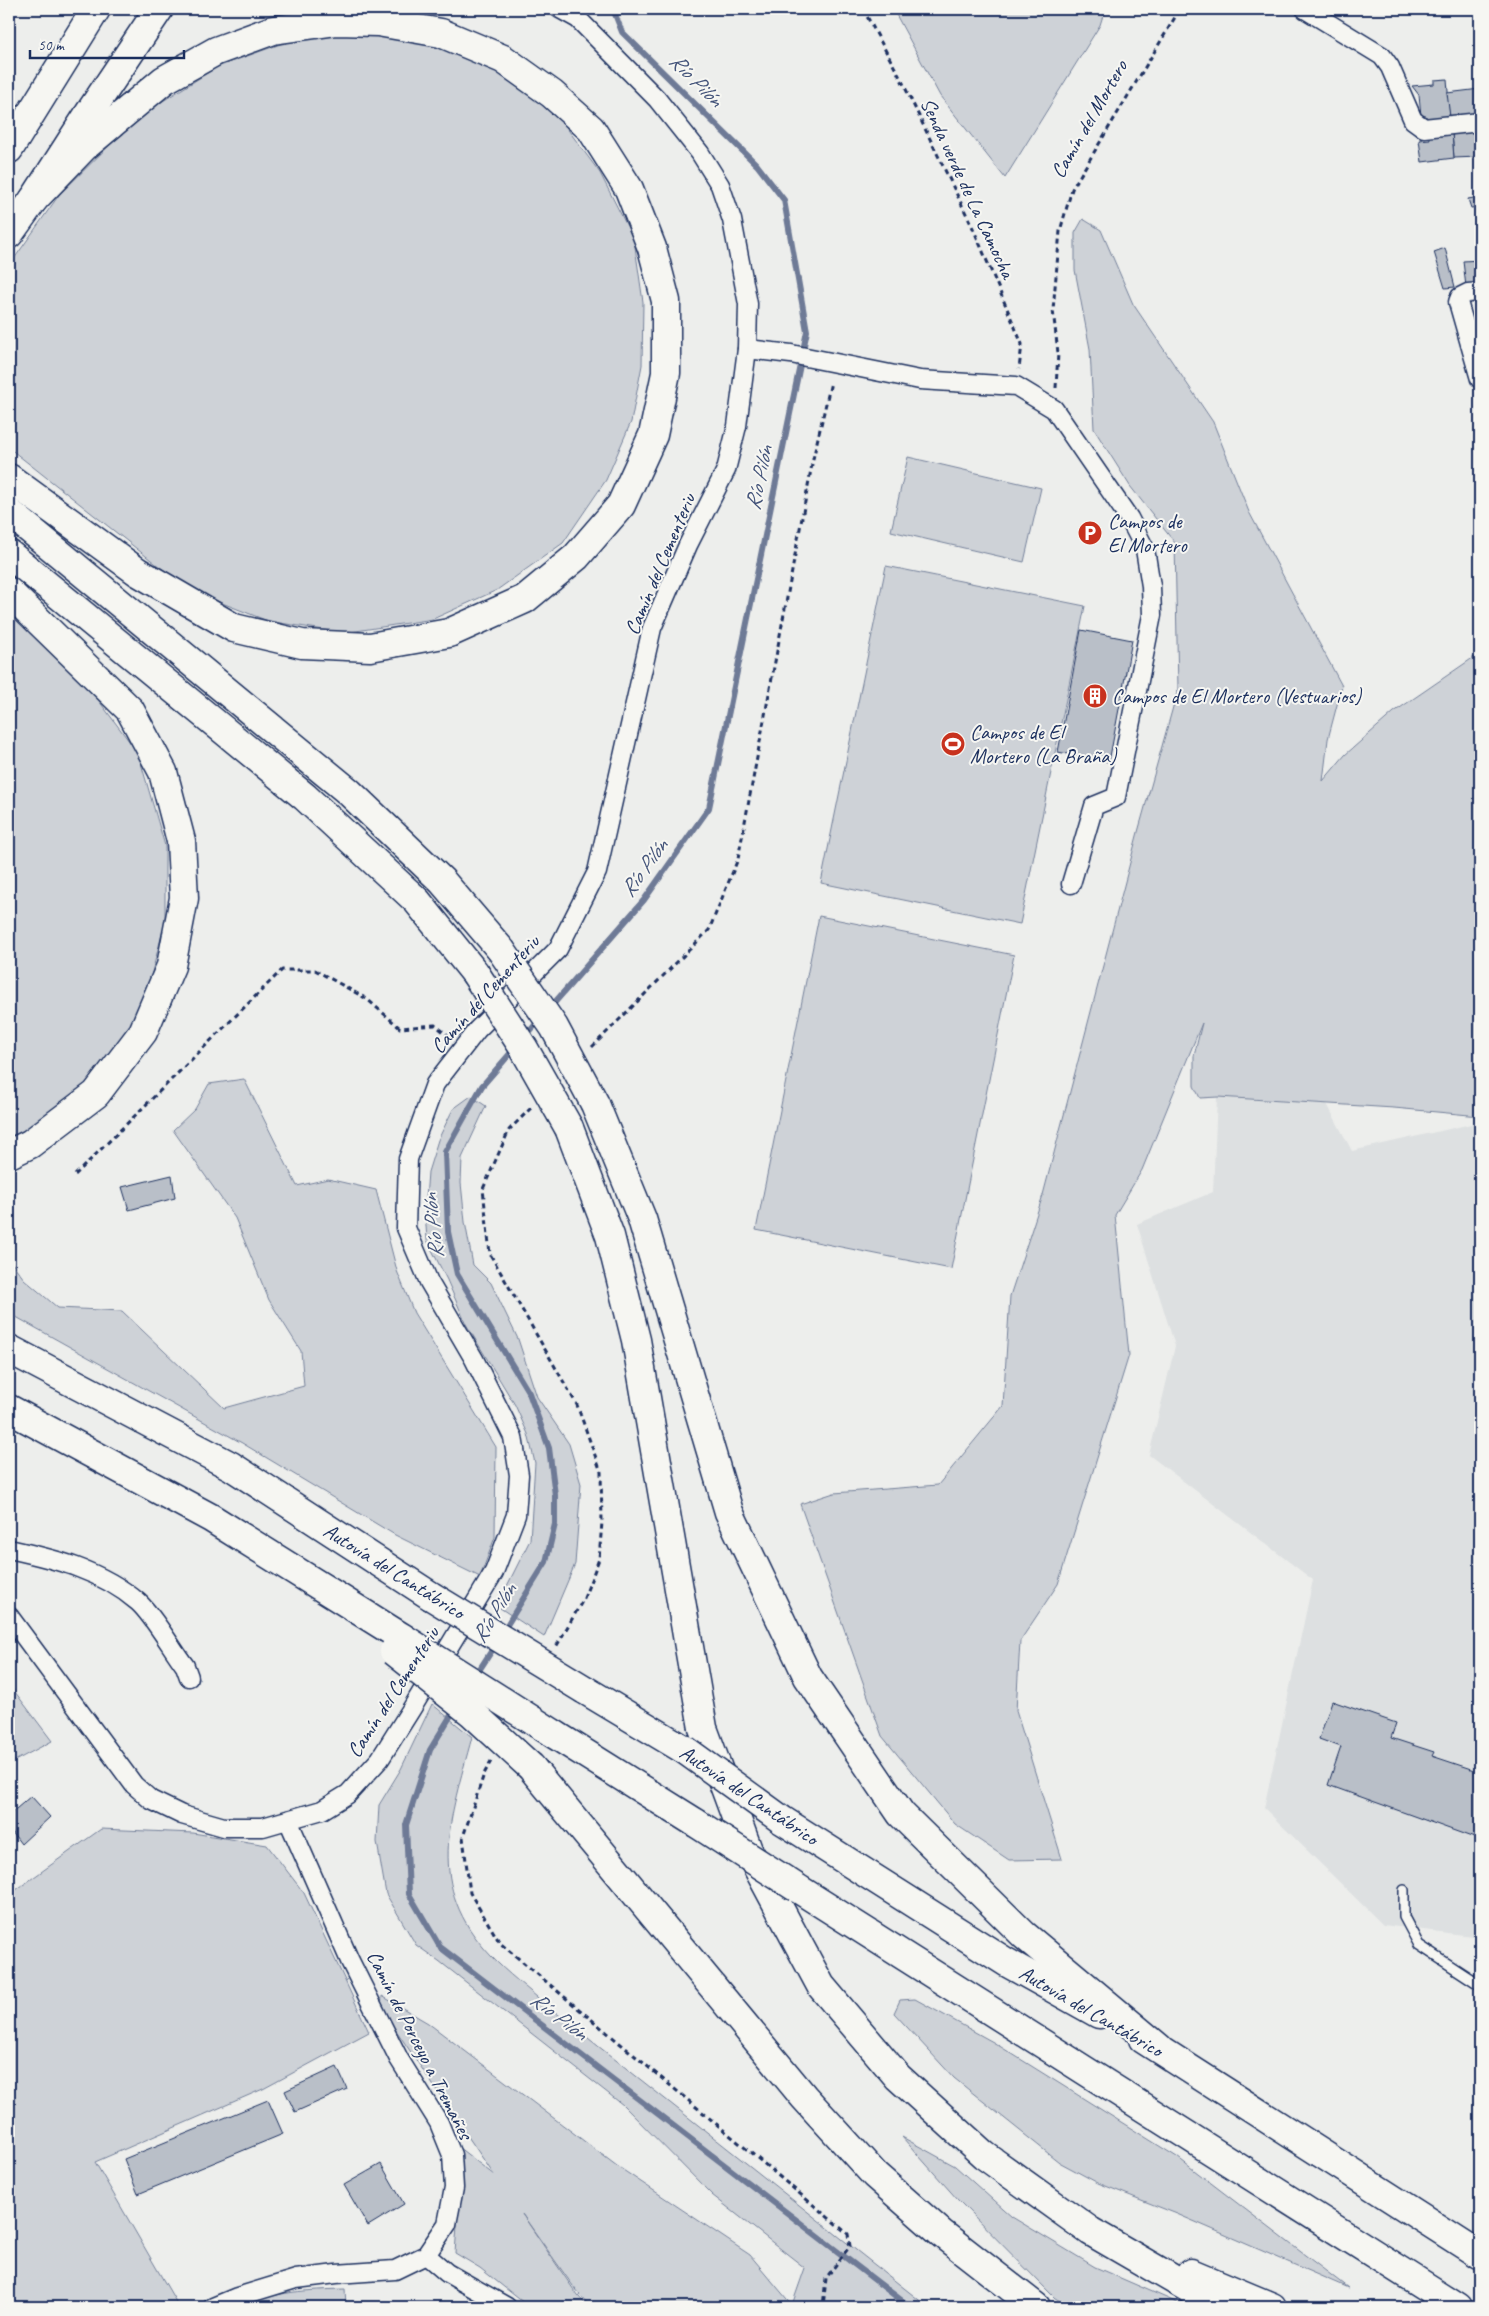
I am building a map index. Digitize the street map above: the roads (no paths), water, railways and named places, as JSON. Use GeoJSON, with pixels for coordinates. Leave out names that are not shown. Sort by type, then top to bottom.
{"type":"FeatureCollection","features":[{"type":"Feature","properties":{"kind":"highway"},"geometry":{"type":"LineString","coordinates":[[9,149],[96,9]]}},
{"type":"Feature","properties":{"kind":"highway"},"geometry":{"type":"LineString","coordinates":[[9,234],[159,9]]}},
{"type":"Feature","properties":{"kind":"highway"},"geometry":{"type":"LineString","coordinates":[[9,478],[138,572],[234,628],[302,644],[370,647],[449,633],[525,599],[576,557],[621,505],[653,435],[666,373],[666,301],[652,248],[630,190],[591,129],[552,94],[503,59],[441,33],[378,22],[337,21],[273,30],[216,51],[164,80],[84,147],[34,199]]}},
{"type":"Feature","properties":{"kind":"highway"},"geometry":{"type":"LineString","coordinates":[[9,512],[349,792],[442,880],[502,950],[554,1027],[595,1104],[642,1219],[730,1512],[808,1677],[901,1814],[1024,1935],[1159,2048]]}},
{"type":"Feature","properties":{"kind":"highway"},"geometry":{"type":"LineString","coordinates":[[9,554],[305,797],[417,901],[475,973],[523,1047],[569,1128],[610,1236],[636,1340],[703,1728],[748,1850],[820,1986],[898,2077],[984,2155],[1090,2231],[1221,2307]]}},
{"type":"Feature","properties":{"kind":"highway"},"geometry":{"type":"LineString","coordinates":[[9,592],[130,710],[163,772],[181,841],[184,898],[171,966],[143,1032],[96,1094],[30,1144],[9,1154]]}},
{"type":"Feature","properties":{"kind":"highway","name":"Autovía del Cantábrico"},"geometry":{"type":"LineString","coordinates":[[9,1349],[230,1466],[432,1596],[685,1750],[782,1820],[1006,1962],[1159,2048],[1480,2255]]}},
{"type":"Feature","properties":{"kind":"highway"},"geometry":{"type":"LineString","coordinates":[[9,1410],[211,1518],[399,1645],[554,1734],[1458,2307]]}},
{"type":"Feature","properties":{"kind":"highway"},"geometry":{"type":"LineString","coordinates":[[399,1645],[531,1767],[804,2097],[875,2176],[941,2233],[1036,2307]]}},
{"type":"Feature","properties":{"kind":"highway"},"geometry":{"type":"LineString","coordinates":[[1090,2231],[1272,2307]]}},
{"type":"Feature","properties":{"kind":"street","name":"Camín del Cementeriu"},"geometry":{"type":"LineString","coordinates":[[9,1616],[134,1785],[151,1800],[182,1815],[224,1827],[262,1827],[322,1810],[348,1794],[380,1759],[494,1572],[516,1515],[519,1476],[513,1437],[474,1358],[428,1282],[406,1228],[408,1159],[435,1084],[477,1030],[558,949],[597,872],[652,628],[688,545],[726,470],[737,426],[747,349],[748,304],[732,220],[720,185],[700,153],[657,99],[578,19],[560,9]]}},
{"type":"Feature","properties":{"kind":"street"},"geometry":{"type":"LineString","coordinates":[[1306,9],[1382,56],[1390,67],[1412,120],[1424,128],[1480,122]]}},
{"type":"Feature","properties":{"kind":"street"},"geometry":{"type":"LineString","coordinates":[[1480,292],[1468,293],[1460,297],[1459,307],[1480,379]]}},
{"type":"Feature","properties":{"kind":"street"},"geometry":{"type":"LineString","coordinates":[[747,349],[791,354],[920,380],[1016,386],[1054,409],[1129,518],[1144,549],[1152,615],[1116,797],[1094,806],[1071,884]]}},
{"type":"Feature","properties":{"kind":"street"},"geometry":{"type":"LineString","coordinates":[[9,1549],[88,1570],[139,1603],[185,1666],[189,1677]]}},
{"type":"Feature","properties":{"kind":"street","name":"Camín de Porceyo a Tremañes"},"geometry":{"type":"LineString","coordinates":[[288,1820],[350,1961],[399,2059],[439,2123],[452,2155],[454,2188],[447,2224],[426,2255]]}},
{"type":"Feature","properties":{"kind":"street"},"geometry":{"type":"LineString","coordinates":[[214,2307],[237,2297],[296,2279],[395,2270],[426,2255],[447,2273],[507,2307]]}},
{"type":"Feature","properties":{"kind":"lane"},"geometry":{"type":"LineString","coordinates":[[1404,1890],[1404,1917],[1419,1945],[1480,1984]]}},
{"type":"Feature","properties":{"kind":"waterway","name":"Río Pilón"},"geometry":{"type":"LineString","coordinates":[[549,1009],[644,900],[709,808],[807,331],[784,200],[757,165],[622,32],[613,9]]}},
{"type":"Feature","properties":{"kind":"waterway","name":"Río Pilón"},"geometry":{"type":"LineString","coordinates":[[525,1037],[541,1018]]}},
{"type":"Feature","properties":{"kind":"waterway","name":"Río Pilón"},"geometry":{"type":"LineString","coordinates":[[502,1633],[546,1562],[555,1524],[555,1495],[549,1448],[529,1393],[457,1274],[448,1232],[445,1152],[482,1086],[515,1048]]}},
{"type":"Feature","properties":{"kind":"waterway","name":"Río Pilón"},"geometry":{"type":"LineString","coordinates":[[476,1675],[496,1644]]}},
{"type":"Feature","properties":{"kind":"waterway","name":"Río Pilón"},"geometry":{"type":"LineString","coordinates":[[456,1707],[430,1750],[406,1825],[409,1894],[440,1947],[910,2307]]}},
{"type":"Feature","properties":{"kind":"place","name":"Campos de El Mortero"},"geometry":{"type":"Point","coordinates":[1090,533]}},
{"type":"Feature","properties":{"kind":"place","name":"Campos de El Mortero (Vestuarios)"},"geometry":{"type":"Point","coordinates":[1095,696]}},
{"type":"Feature","properties":{"kind":"place","name":"Campos de El Mortero (La Braña)"},"geometry":{"type":"Point","coordinates":[953,744]}}]}
